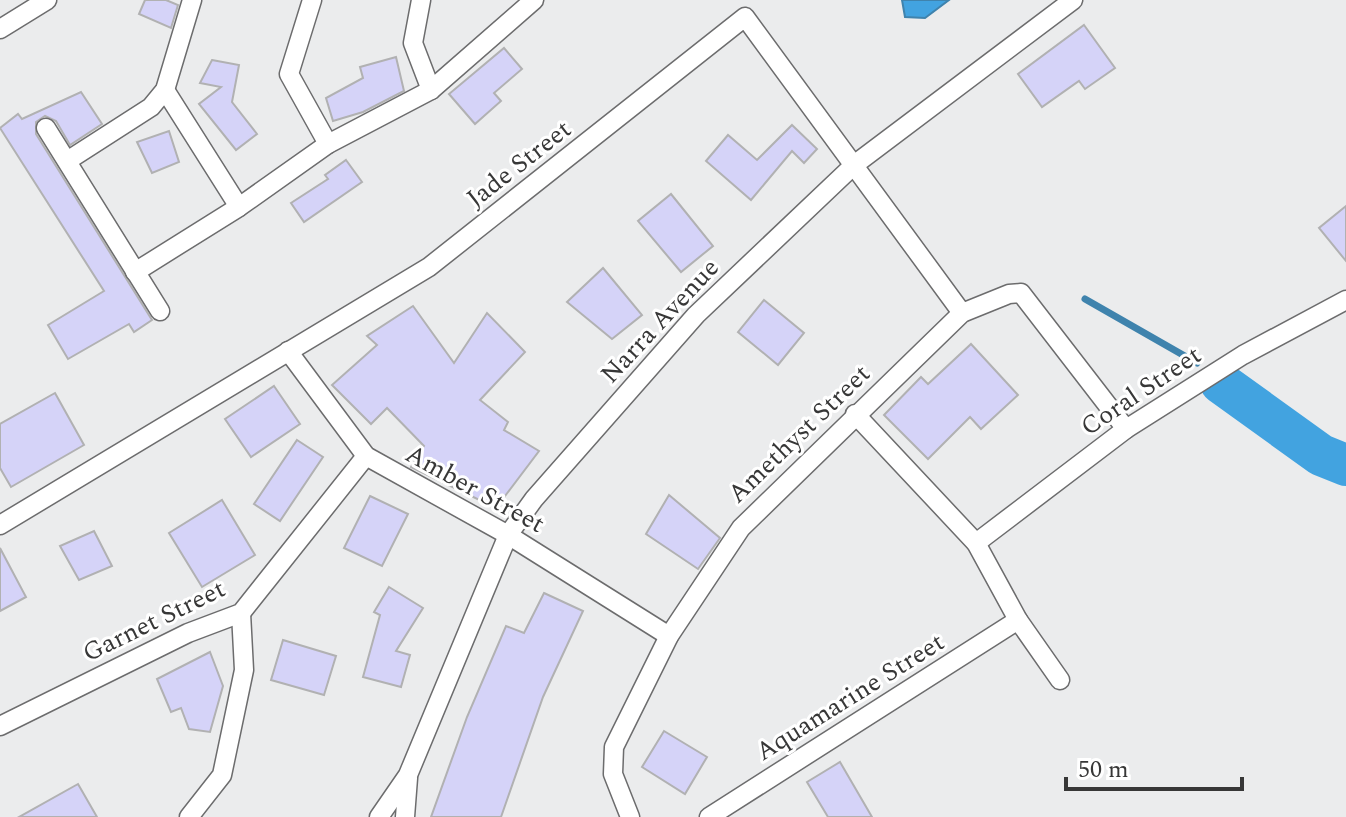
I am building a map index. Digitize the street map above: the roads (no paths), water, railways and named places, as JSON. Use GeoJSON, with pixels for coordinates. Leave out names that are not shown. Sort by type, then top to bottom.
{"type":"FeatureCollection","features":[{"type":"Feature","properties":{"kind":"street"},"geometry":{"type":"LineString","coordinates":[[0,29],[47,0]]}},
{"type":"Feature","properties":{"kind":"street"},"geometry":{"type":"LineString","coordinates":[[67,161],[151,107],[165,90],[192,0]]}},
{"type":"Feature","properties":{"kind":"street"},"geometry":{"type":"LineString","coordinates":[[312,0],[289,74],[328,144]]}},
{"type":"Feature","properties":{"kind":"street"},"geometry":{"type":"LineString","coordinates":[[421,0],[413,43],[431,90]]}},
{"type":"Feature","properties":{"kind":"street"},"geometry":{"type":"LineString","coordinates":[[135,272],[239,207],[328,144],[431,90],[534,0]]}},
{"type":"Feature","properties":{"kind":"street","name":"Narra Avenue"},"geometry":{"type":"LineString","coordinates":[[379,817],[408,775],[508,535],[534,499],[696,315],[854,165],[1073,0]]}},
{"type":"Feature","properties":{"kind":"street","name":"Jade Street"},"geometry":{"type":"LineString","coordinates":[[0,525],[429,267],[745,17],[962,313]]}},
{"type":"Feature","properties":{"kind":"street"},"geometry":{"type":"LineString","coordinates":[[165,90],[239,207]]}},
{"type":"Feature","properties":{"kind":"street"},"geometry":{"type":"LineString","coordinates":[[46,128],[160,311]]}},
{"type":"Feature","properties":{"kind":"street","name":"Amethyst Street"},"geometry":{"type":"LineString","coordinates":[[630,817],[613,774],[614,747],[669,636],[741,528],[962,313],[1009,294],[1021,293],[1126,429]]}},
{"type":"Feature","properties":{"kind":"street","name":"Coral Street"},"geometry":{"type":"LineString","coordinates":[[976,543],[1126,429],[1243,355],[1346,300]]}},
{"type":"Feature","properties":{"kind":"street","name":"Amber Street"},"geometry":{"type":"LineString","coordinates":[[288,351],[366,456],[508,535],[669,636]]}},
{"type":"Feature","properties":{"kind":"street"},"geometry":{"type":"LineString","coordinates":[[855,414],[976,543],[1018,620],[1060,680]]}},
{"type":"Feature","properties":{"kind":"street","name":"Garnet Street"},"geometry":{"type":"LineString","coordinates":[[0,726],[188,633],[241,613],[366,456]]}},
{"type":"Feature","properties":{"kind":"street"},"geometry":{"type":"LineString","coordinates":[[189,817],[222,775],[244,670],[241,613]]}},
{"type":"Feature","properties":{"kind":"street","name":"Aquamarine Street"},"geometry":{"type":"LineString","coordinates":[[709,817],[1018,620]]}},
{"type":"Feature","properties":{"kind":"street","name":"Narra Avenue"},"geometry":{"type":"LineString","coordinates":[[405,817],[408,775]]}},
{"type":"Feature","properties":{"kind":"water"},"geometry":{"type":"Polygon","coordinates":[[[902,0],[949,0],[925,18],[905,17],[902,0]]]}},
{"type":"Feature","properties":{"kind":"waterway"},"geometry":{"type":"LineString","coordinates":[[1085,299],[1197,363]]}},
{"type":"Feature","properties":{"kind":"waterway"},"geometry":{"type":"LineString","coordinates":[[1221,383],[1321,455],[1346,465]]}}]}
